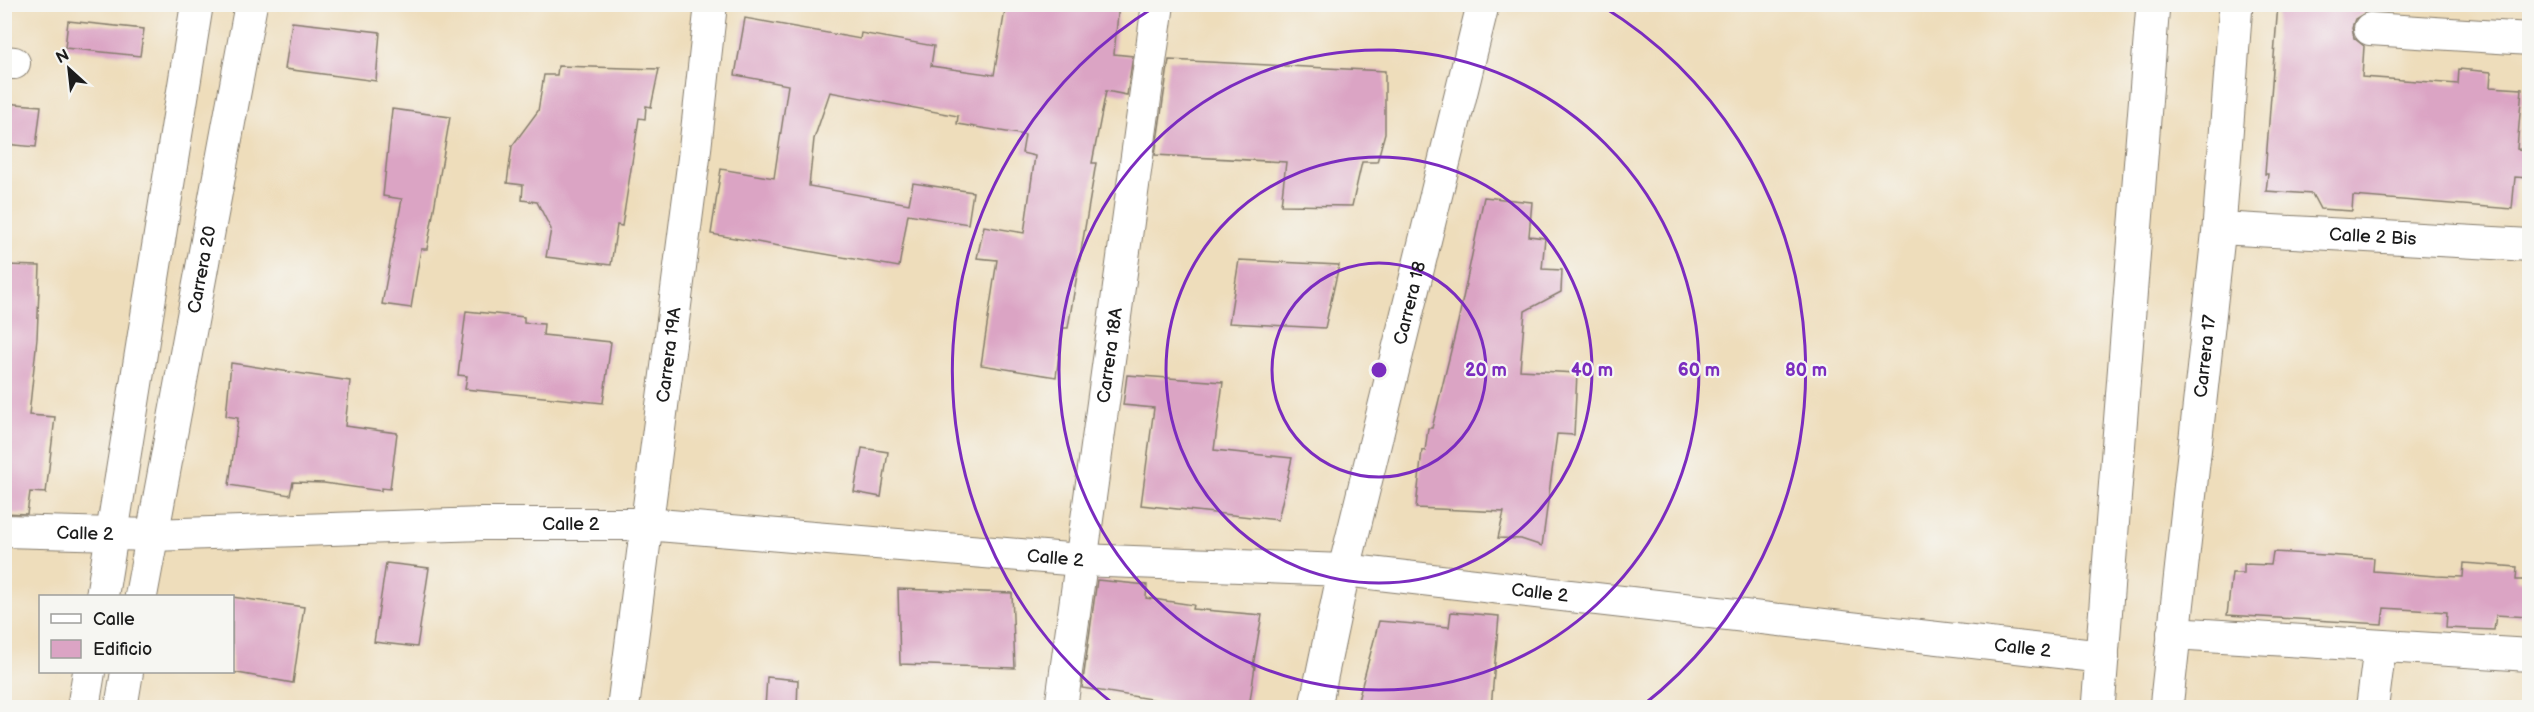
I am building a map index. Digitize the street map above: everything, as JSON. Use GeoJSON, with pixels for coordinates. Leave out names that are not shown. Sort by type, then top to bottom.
{"type":"FeatureCollection","features":[{"type":"Feature","properties":{"kind":"street"},"geometry":{"type":"LineString","coordinates":[[102,595],[197,4]]}},
{"type":"Feature","properties":{"kind":"street","name":"Carrera 20"},"geometry":{"type":"LineString","coordinates":[[141,595],[251,4]]}},
{"type":"Feature","properties":{"kind":"street","name":"Carrera 19A"},"geometry":{"type":"LineString","coordinates":[[623,708],[694,158],[711,4]]}},
{"type":"Feature","properties":{"kind":"street","name":"Carrera 18A"},"geometry":{"type":"LineString","coordinates":[[1061,708],[1158,4]]}},
{"type":"Feature","properties":{"kind":"street","name":"Carrera 18"},"geometry":{"type":"LineString","coordinates":[[1315,708],[1344,570],[1483,4]]}},
{"type":"Feature","properties":{"kind":"street"},"geometry":{"type":"LineString","coordinates":[[2098,708],[2153,4]]}},
{"type":"Feature","properties":{"kind":"street","name":"Carrera 17"},"geometry":{"type":"LineString","coordinates":[[2166,708],[2218,228],[2236,4]]}},
{"type":"Feature","properties":{"kind":"street"},"geometry":{"type":"LineString","coordinates":[[2370,29],[2529,39]]}},
{"type":"Feature","properties":{"kind":"street","name":"Calle 2 Bis"},"geometry":{"type":"LineString","coordinates":[[2218,228],[2529,244]]}},
{"type":"Feature","properties":{"kind":"street","name":"Calle 2"},"geometry":{"type":"LineString","coordinates":[[4,531],[152,535],[483,524],[646,524],[1080,560],[1344,570],[2103,657]]}},
{"type":"Feature","properties":{"kind":"street"},"geometry":{"type":"LineString","coordinates":[[2173,633],[2529,655]]}},
{"type":"Feature","properties":{"kind":"street"},"geometry":{"type":"LineString","coordinates":[[2372,708],[2380,646]]}},
{"type":"Feature","properties":{"kind":"street"},"geometry":{"type":"LineString","coordinates":[[83,708],[89,673]]}},
{"type":"Feature","properties":{"kind":"street"},"geometry":{"type":"LineString","coordinates":[[121,708],[127,673]]}},
{"type":"Feature","properties":{"kind":"building"},"geometry":{"type":"Polygon","coordinates":[[[1006,4],[1119,4],[1114,54],[1133,56],[1127,95],[1106,91],[1092,163],[1096,163],[1068,328],[1063,328],[1056,377],[981,365],[997,260],[977,258],[984,226],[1024,233],[1035,156],[1022,153],[1025,135],[957,124],[958,116],[830,92],[814,139],[809,186],[909,204],[913,183],[973,192],[968,224],[908,214],[899,267],[711,234],[721,169],[774,178],[788,85],[735,75],[745,18],[860,39],[861,33],[934,46],[931,66],[994,75],[1006,4]]]}},
{"type":"Feature","properties":{"kind":"building"},"geometry":{"type":"Polygon","coordinates":[[[2278,4],[2367,4],[2367,12],[2355,19],[2352,27],[2354,38],[2364,46],[2362,77],[2458,84],[2459,69],[2491,72],[2490,87],[2522,89],[2517,149],[2529,150],[2529,178],[2515,177],[2512,209],[2353,196],[2352,211],[2320,209],[2312,194],[2266,191],[2268,174],[2265,174],[2278,4]]]}},
{"type":"Feature","properties":{"kind":"building"},"geometry":{"type":"Polygon","coordinates":[[[68,21],[144,29],[140,56],[65,48],[68,21]]]}},
{"type":"Feature","properties":{"kind":"building"},"geometry":{"type":"Polygon","coordinates":[[[292,22],[380,32],[376,81],[285,69],[292,22]]]}},
{"type":"Feature","properties":{"kind":"building"},"geometry":{"type":"Polygon","coordinates":[[[1169,60],[1385,71],[1385,133],[1377,162],[1362,162],[1352,206],[1281,205],[1286,162],[1155,155],[1169,60]]]}},
{"type":"Feature","properties":{"kind":"building"},"geometry":{"type":"Polygon","coordinates":[[[558,66],[659,69],[651,107],[646,106],[645,119],[639,118],[622,226],[617,225],[611,265],[546,257],[551,229],[537,202],[522,200],[523,185],[507,183],[512,146],[538,111],[544,75],[557,75],[558,66]]]}},
{"type":"Feature","properties":{"kind":"building"},"geometry":{"type":"Polygon","coordinates":[[[4,103],[41,106],[36,147],[4,144],[4,103]]]}},
{"type":"Feature","properties":{"kind":"building"},"geometry":{"type":"Polygon","coordinates":[[[392,109],[450,117],[427,249],[421,249],[411,308],[382,304],[402,199],[383,196],[392,109]]]}},
{"type":"Feature","properties":{"kind":"building"},"geometry":{"type":"Polygon","coordinates":[[[1484,197],[1532,202],[1529,236],[1545,238],[1542,269],[1562,270],[1561,292],[1525,311],[1520,370],[1577,373],[1574,435],[1557,434],[1542,546],[1521,539],[1498,538],[1504,512],[1416,508],[1422,450],[1425,451],[1428,428],[1432,428],[1458,322],[1484,197]]]}},
{"type":"Feature","properties":{"kind":"building"},"geometry":{"type":"Polygon","coordinates":[[[1239,260],[1339,265],[1325,328],[1229,323],[1239,260]]]}},
{"type":"Feature","properties":{"kind":"building"},"geometry":{"type":"Polygon","coordinates":[[[4,265],[40,266],[37,338],[29,415],[55,417],[46,493],[30,492],[27,514],[4,513],[4,265]]]}},
{"type":"Feature","properties":{"kind":"building"},"geometry":{"type":"Polygon","coordinates":[[[466,311],[524,317],[524,323],[544,324],[543,335],[611,342],[603,403],[465,389],[467,376],[458,375],[466,311]]]}},
{"type":"Feature","properties":{"kind":"building"},"geometry":{"type":"Polygon","coordinates":[[[231,363],[350,381],[345,426],[397,433],[390,489],[381,488],[381,491],[324,483],[293,482],[290,495],[229,485],[238,418],[226,416],[231,363]]]}},
{"type":"Feature","properties":{"kind":"building"},"geometry":{"type":"Polygon","coordinates":[[[1127,375],[1223,382],[1214,450],[1292,458],[1278,520],[1141,505],[1154,408],[1123,405],[1127,375]]]}},
{"type":"Feature","properties":{"kind":"building"},"geometry":{"type":"Polygon","coordinates":[[[862,448],[888,452],[881,497],[854,492],[862,448]]]}},
{"type":"Feature","properties":{"kind":"building"},"geometry":{"type":"Polygon","coordinates":[[[2273,552],[2374,558],[2373,571],[2436,576],[2463,577],[2464,563],[2517,567],[2516,580],[2529,580],[2529,617],[2496,615],[2494,630],[2446,628],[2447,612],[2384,608],[2382,624],[2227,615],[2232,573],[2244,573],[2244,564],[2271,565],[2273,552]]]}},
{"type":"Feature","properties":{"kind":"building"},"geometry":{"type":"Polygon","coordinates":[[[386,563],[429,568],[417,647],[374,642],[386,563]]]}},
{"type":"Feature","properties":{"kind":"building"},"geometry":{"type":"Polygon","coordinates":[[[1097,580],[1147,585],[1146,598],[1194,605],[1193,609],[1262,615],[1253,666],[1255,666],[1249,708],[1206,708],[1082,688],[1097,580]]]}},
{"type":"Feature","properties":{"kind":"building"},"geometry":{"type":"Polygon","coordinates":[[[898,589],[1012,593],[1015,668],[900,664],[898,589]]]}},
{"type":"Feature","properties":{"kind":"building"},"geometry":{"type":"Polygon","coordinates":[[[234,597],[304,607],[293,683],[234,672],[234,597]]]}},
{"type":"Feature","properties":{"kind":"building"},"geometry":{"type":"Polygon","coordinates":[[[1451,612],[1499,616],[1491,708],[1356,708],[1379,621],[1449,627],[1451,612]]]}},
{"type":"Feature","properties":{"kind":"building"},"geometry":{"type":"Polygon","coordinates":[[[767,677],[798,680],[797,708],[765,708],[767,677]]]}}]}
